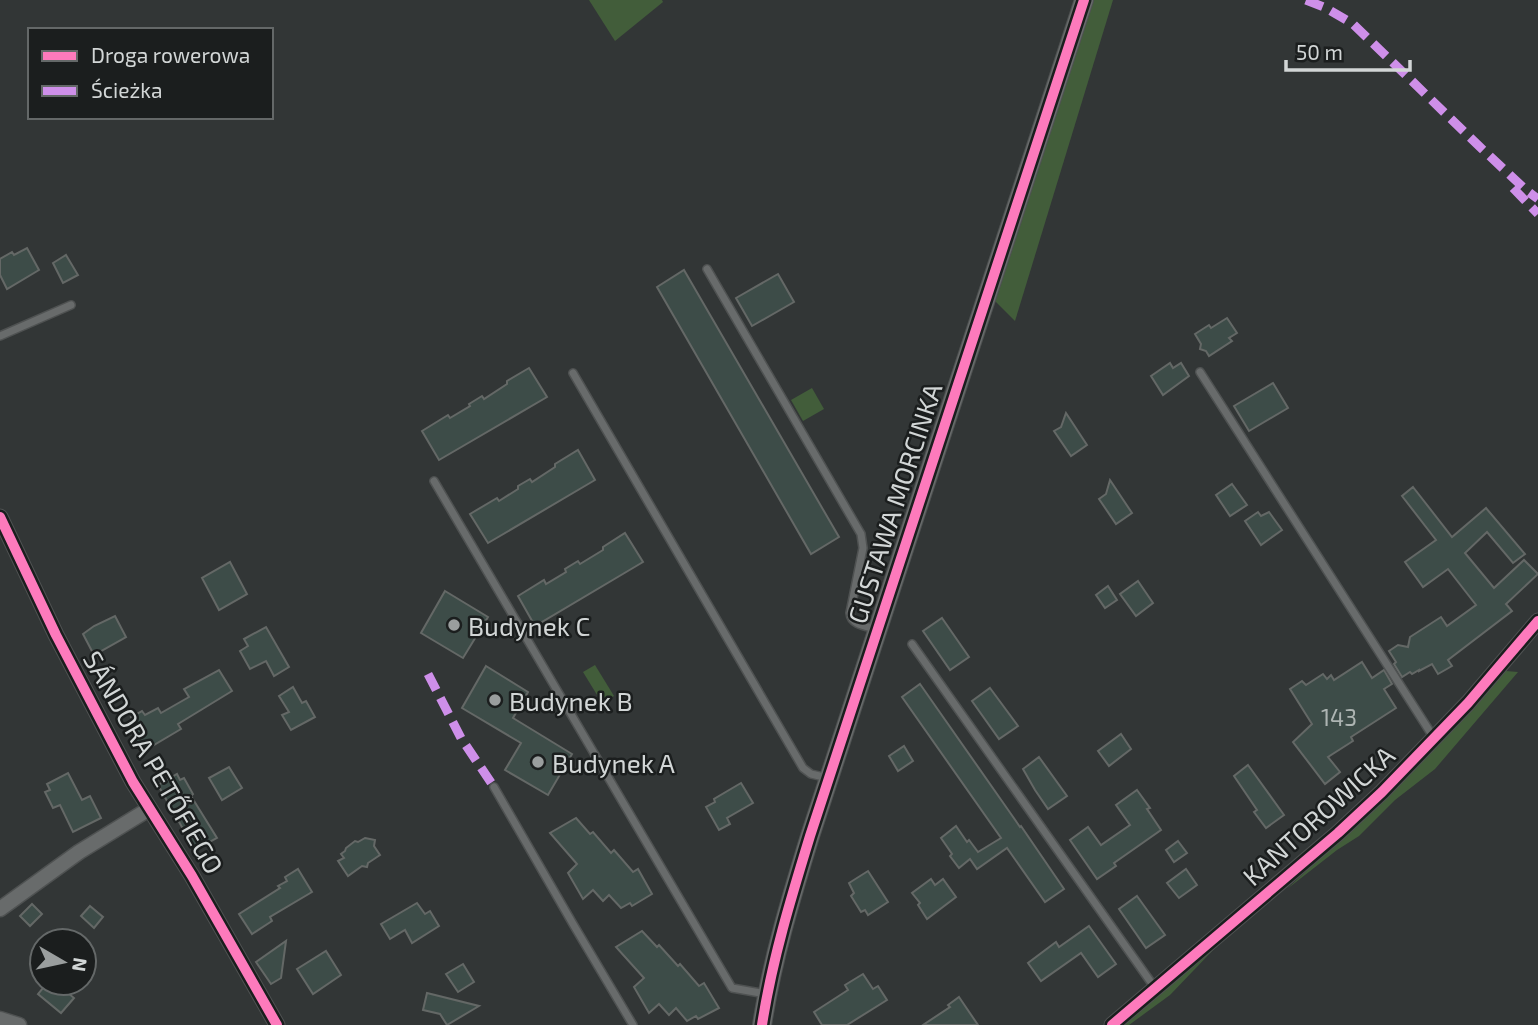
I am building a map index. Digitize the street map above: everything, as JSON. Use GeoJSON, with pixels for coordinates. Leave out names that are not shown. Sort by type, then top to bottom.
{"type":"FeatureCollection","features":[{"type":"Feature","properties":{"kind":"street","name":"GUSTAWA MORCINKA"},"geometry":{"type":"LineString","coordinates":[[762,1025],[784,919],[828,778],[1084,0]]}},
{"type":"Feature","properties":{"kind":"street","name":"SÁNDORA PETŐFIEGO"},"geometry":{"type":"LineString","coordinates":[[0,517],[56,635],[149,810],[192,876],[277,1025]]}},
{"type":"Feature","properties":{"kind":"street","name":"KANTOROWICKA"},"geometry":{"type":"LineString","coordinates":[[1112,1025],[1338,833],[1382,792],[1468,703],[1538,621]]}},
{"type":"Feature","properties":{"kind":"street"},"geometry":{"type":"LineString","coordinates":[[0,908],[79,852],[149,810]]}},
{"type":"Feature","properties":{"kind":"street"},"geometry":{"type":"LineString","coordinates":[[0,1018],[19,1025]]}},
{"type":"Feature","properties":{"kind":"lane"},"geometry":{"type":"LineString","coordinates":[[707,269],[861,534],[863,548],[850,619],[876,629]]}},
{"type":"Feature","properties":{"kind":"lane"},"geometry":{"type":"LineString","coordinates":[[0,336],[71,305]]}},
{"type":"Feature","properties":{"kind":"lane"},"geometry":{"type":"LineString","coordinates":[[1200,372],[1434,738]]}},
{"type":"Feature","properties":{"kind":"lane"},"geometry":{"type":"LineString","coordinates":[[573,373],[803,768],[811,774],[828,778]]}},
{"type":"Feature","properties":{"kind":"lane"},"geometry":{"type":"LineString","coordinates":[[434,481],[732,988],[767,994]]}},
{"type":"Feature","properties":{"kind":"lane"},"geometry":{"type":"LineString","coordinates":[[912,644],[1155,988]]}},
{"type":"Feature","properties":{"kind":"lane"},"geometry":{"type":"LineString","coordinates":[[494,788],[634,1025]]}},
{"type":"Feature","properties":{"kind":"green space"},"geometry":{"type":"Polygon","coordinates":[[[589,0],[662,0],[663,2],[615,41],[589,0]]]}},
{"type":"Feature","properties":{"kind":"green space"},"geometry":{"type":"Polygon","coordinates":[[[1093,0],[1113,0],[1015,321],[995,301],[1093,0]]]}},
{"type":"Feature","properties":{"kind":"green space"},"geometry":{"type":"Polygon","coordinates":[[[812,388],[824,409],[803,421],[791,400],[812,388]]]}},
{"type":"Feature","properties":{"kind":"green space"},"geometry":{"type":"Polygon","coordinates":[[[595,665],[614,696],[602,703],[583,672],[595,665]]]}},
{"type":"Feature","properties":{"kind":"green space"},"geometry":{"type":"Polygon","coordinates":[[[1506,671],[1518,672],[1435,769],[1395,800],[1359,836],[1287,889],[1417,767],[1506,671]]]}},
{"type":"Feature","properties":{"kind":"green space"},"geometry":{"type":"Polygon","coordinates":[[[1216,947],[1170,995],[1129,1025],[1123,1025],[1216,947]]]}},
{"type":"Feature","properties":{"kind":"building"},"geometry":{"type":"Polygon","coordinates":[[[27,248],[39,270],[7,289],[0,275],[0,259],[27,248]]]}},
{"type":"Feature","properties":{"kind":"building"},"geometry":{"type":"Polygon","coordinates":[[[66,255],[78,275],[63,283],[53,263],[66,255]]]}},
{"type":"Feature","properties":{"kind":"building"},"geometry":{"type":"Polygon","coordinates":[[[684,270],[839,537],[811,554],[657,287],[684,270]]]}},
{"type":"Feature","properties":{"kind":"building"},"geometry":{"type":"Polygon","coordinates":[[[778,274],[794,302],[752,326],[736,298],[778,274]]]}},
{"type":"Feature","properties":{"kind":"building"},"geometry":{"type":"Polygon","coordinates":[[[1227,318],[1237,333],[1229,338],[1232,341],[1209,356],[1206,351],[1200,349],[1201,344],[1195,334],[1227,318]]]}},
{"type":"Feature","properties":{"kind":"building"},"geometry":{"type":"Polygon","coordinates":[[[1170,363],[1173,368],[1181,363],[1189,376],[1163,395],[1151,376],[1170,363]]]}},
{"type":"Feature","properties":{"kind":"building"},"geometry":{"type":"Polygon","coordinates":[[[529,368],[547,397],[439,460],[422,431],[448,415],[450,418],[482,396],[484,399],[529,368]]]}},
{"type":"Feature","properties":{"kind":"building"},"geometry":{"type":"Polygon","coordinates":[[[1273,383],[1288,408],[1249,431],[1234,406],[1273,383]]]}},
{"type":"Feature","properties":{"kind":"building"},"geometry":{"type":"Polygon","coordinates":[[[1066,413],[1087,445],[1071,456],[1054,431],[1061,427],[1066,413]]]}},
{"type":"Feature","properties":{"kind":"building"},"geometry":{"type":"Polygon","coordinates":[[[578,450],[595,480],[488,543],[470,514],[497,498],[499,501],[530,479],[532,482],[578,450]]]}},
{"type":"Feature","properties":{"kind":"building"},"geometry":{"type":"Polygon","coordinates":[[[1110,480],[1132,513],[1116,524],[1099,499],[1106,494],[1110,480]]]}},
{"type":"Feature","properties":{"kind":"building"},"geometry":{"type":"Polygon","coordinates":[[[1232,484],[1247,505],[1230,516],[1216,495],[1232,484]]]}},
{"type":"Feature","properties":{"kind":"building"},"geometry":{"type":"Polygon","coordinates":[[[1413,487],[1452,537],[1486,508],[1525,554],[1513,563],[1487,532],[1465,553],[1494,588],[1524,560],[1538,574],[1506,604],[1512,611],[1448,660],[1452,666],[1438,674],[1432,664],[1402,677],[1389,651],[1398,645],[1408,647],[1410,637],[1441,617],[1447,626],[1476,605],[1448,569],[1423,587],[1405,562],[1436,540],[1402,496],[1413,487]]]}},
{"type":"Feature","properties":{"kind":"building"},"geometry":{"type":"Polygon","coordinates":[[[1258,512],[1261,516],[1269,512],[1282,530],[1261,545],[1245,521],[1258,512]]]}},
{"type":"Feature","properties":{"kind":"building"},"geometry":{"type":"Polygon","coordinates":[[[625,533],[643,562],[535,626],[518,596],[544,580],[546,584],[578,561],[580,564],[625,533]]]}},
{"type":"Feature","properties":{"kind":"building"},"geometry":{"type":"Polygon","coordinates":[[[230,562],[247,594],[219,610],[202,578],[230,562]]]}},
{"type":"Feature","properties":{"kind":"building"},"geometry":{"type":"Polygon","coordinates":[[[1138,581],[1153,603],[1136,616],[1120,594],[1138,581]]]}},
{"type":"Feature","properties":{"kind":"building"},"geometry":{"type":"Polygon","coordinates":[[[1108,586],[1117,600],[1105,608],[1096,595],[1108,586]]]}},
{"type":"Feature","properties":{"kind":"building","name":"Budynek C"},"geometry":{"type":"Polygon","coordinates":[[[445,591],[488,617],[463,658],[421,633],[445,591]]]}},
{"type":"Feature","properties":{"kind":"building"},"geometry":{"type":"Polygon","coordinates":[[[115,616],[126,637],[94,655],[83,634],[115,616]]]}},
{"type":"Feature","properties":{"kind":"building"},"geometry":{"type":"Polygon","coordinates":[[[942,618],[969,657],[950,670],[923,631],[942,618]]]}},
{"type":"Feature","properties":{"kind":"building"},"geometry":{"type":"Polygon","coordinates":[[[266,627],[289,667],[274,676],[266,661],[250,669],[240,651],[248,646],[244,639],[266,627]]]}},
{"type":"Feature","properties":{"kind":"building"},"geometry":{"type":"Polygon","coordinates":[[[1362,662],[1372,678],[1384,670],[1392,684],[1384,689],[1396,708],[1351,737],[1353,741],[1328,757],[1340,772],[1325,784],[1293,742],[1312,724],[1290,689],[1302,681],[1306,685],[1323,674],[1327,679],[1331,675],[1334,680],[1362,662]]]}},
{"type":"Feature","properties":{"kind":"building"},"geometry":{"type":"Polygon","coordinates":[[[486,666],[528,692],[513,718],[572,754],[548,795],[505,770],[521,743],[462,708],[486,666]]]}},
{"type":"Feature","properties":{"kind":"building"},"geometry":{"type":"Polygon","coordinates":[[[219,670],[232,691],[178,724],[181,729],[142,752],[130,726],[135,723],[131,717],[142,711],[145,715],[158,708],[161,713],[189,697],[184,689],[219,670]]]}},
{"type":"Feature","properties":{"kind":"building"},"geometry":{"type":"Polygon","coordinates":[[[920,684],[1064,889],[1045,902],[1007,848],[977,869],[970,859],[959,868],[950,856],[952,854],[941,838],[956,826],[978,852],[1001,838],[902,697],[920,684]]]}},
{"type":"Feature","properties":{"kind":"building"},"geometry":{"type":"Polygon","coordinates":[[[293,687],[302,703],[306,701],[315,717],[291,730],[282,715],[289,712],[279,696],[293,687]]]}},
{"type":"Feature","properties":{"kind":"building"},"geometry":{"type":"Polygon","coordinates":[[[990,688],[1018,726],[999,739],[972,701],[990,688]]]}},
{"type":"Feature","properties":{"kind":"building"},"geometry":{"type":"Polygon","coordinates":[[[1121,734],[1131,749],[1109,766],[1098,751],[1121,734]]]}},
{"type":"Feature","properties":{"kind":"building"},"geometry":{"type":"Polygon","coordinates":[[[904,746],[913,761],[898,771],[889,756],[904,746]]]}},
{"type":"Feature","properties":{"kind":"building"},"geometry":{"type":"Polygon","coordinates":[[[1039,757],[1067,796],[1048,809],[1023,769],[1039,757]]]}},
{"type":"Feature","properties":{"kind":"building"},"geometry":{"type":"Polygon","coordinates":[[[1248,765],[1284,815],[1266,828],[1234,776],[1248,765]]]}},
{"type":"Feature","properties":{"kind":"building"},"geometry":{"type":"Polygon","coordinates":[[[229,767],[242,788],[222,800],[209,778],[229,767]]]}},
{"type":"Feature","properties":{"kind":"building"},"geometry":{"type":"Polygon","coordinates":[[[68,773],[82,800],[90,796],[101,818],[73,832],[60,805],[53,808],[45,792],[50,790],[47,784],[68,773]]]}},
{"type":"Feature","properties":{"kind":"building"},"geometry":{"type":"Polygon","coordinates":[[[177,774],[180,780],[184,778],[193,794],[191,796],[217,838],[195,850],[158,785],[177,774]]]}},
{"type":"Feature","properties":{"kind":"building"},"geometry":{"type":"Polygon","coordinates":[[[741,783],[753,803],[727,818],[730,824],[719,830],[706,807],[741,783]]]}},
{"type":"Feature","properties":{"kind":"building"},"geometry":{"type":"Polygon","coordinates":[[[1137,790],[1161,830],[1114,863],[1116,866],[1097,879],[1070,840],[1088,827],[1101,845],[1130,825],[1116,805],[1137,790]]]}},
{"type":"Feature","properties":{"kind":"building"},"geometry":{"type":"Polygon","coordinates":[[[576,818],[590,834],[593,832],[611,853],[614,850],[633,872],[638,869],[652,894],[632,906],[630,903],[621,908],[609,895],[603,901],[593,890],[583,899],[568,873],[577,864],[550,833],[576,818]]]}},
{"type":"Feature","properties":{"kind":"building"},"geometry":{"type":"Polygon","coordinates":[[[365,838],[375,840],[374,846],[380,855],[368,863],[367,867],[362,866],[348,876],[338,861],[344,858],[341,854],[355,841],[365,838]]]}},
{"type":"Feature","properties":{"kind":"building"},"geometry":{"type":"Polygon","coordinates":[[[1178,841],[1187,853],[1174,862],[1166,850],[1178,841]]]}},
{"type":"Feature","properties":{"kind":"building"},"geometry":{"type":"Polygon","coordinates":[[[298,869],[312,892],[270,917],[272,921],[252,934],[239,914],[280,888],[278,886],[287,881],[285,877],[298,869]]]}},
{"type":"Feature","properties":{"kind":"building"},"geometry":{"type":"Polygon","coordinates":[[[1186,869],[1197,885],[1179,898],[1167,883],[1186,869]]]}},
{"type":"Feature","properties":{"kind":"building"},"geometry":{"type":"Polygon","coordinates":[[[868,871],[888,902],[868,915],[865,910],[861,912],[851,896],[854,893],[849,883],[868,871]]]}},
{"type":"Feature","properties":{"kind":"building"},"geometry":{"type":"Polygon","coordinates":[[[931,879],[935,885],[943,879],[956,897],[927,919],[912,893],[931,879]]]}},
{"type":"Feature","properties":{"kind":"building"},"geometry":{"type":"Polygon","coordinates":[[[1137,896],[1165,935],[1146,948],[1119,909],[1137,896]]]}},
{"type":"Feature","properties":{"kind":"building"},"geometry":{"type":"Polygon","coordinates":[[[417,903],[425,914],[430,911],[439,926],[412,943],[405,930],[390,939],[381,924],[417,903]]]}},
{"type":"Feature","properties":{"kind":"building"},"geometry":{"type":"Polygon","coordinates":[[[32,904],[42,914],[30,926],[20,916],[32,904]]]}},
{"type":"Feature","properties":{"kind":"building"},"geometry":{"type":"Polygon","coordinates":[[[90,906],[103,917],[93,927],[81,916],[90,906]]]}},
{"type":"Feature","properties":{"kind":"building"},"geometry":{"type":"Polygon","coordinates":[[[1089,926],[1116,964],[1098,977],[1081,953],[1041,981],[1028,963],[1056,942],[1059,947],[1089,926]]]}},
{"type":"Feature","properties":{"kind":"building"},"geometry":{"type":"Polygon","coordinates":[[[642,931],[678,966],[680,964],[699,986],[704,983],[719,1008],[698,1019],[696,1016],[687,1021],[676,1008],[669,1015],[659,1004],[649,1013],[634,987],[644,978],[616,947],[642,931]]]}},
{"type":"Feature","properties":{"kind":"building"},"geometry":{"type":"Polygon","coordinates":[[[286,941],[281,978],[271,984],[256,962],[286,941]]]}},
{"type":"Feature","properties":{"kind":"building"},"geometry":{"type":"Polygon","coordinates":[[[326,951],[341,975],[313,994],[297,969],[326,951]]]}},
{"type":"Feature","properties":{"kind":"building"},"geometry":{"type":"Polygon","coordinates":[[[463,964],[474,982],[458,992],[446,974],[463,964]]]}},
{"type":"Feature","properties":{"kind":"building"},"geometry":{"type":"Polygon","coordinates":[[[863,974],[873,989],[878,986],[887,1000],[847,1025],[822,1025],[814,1012],[848,990],[845,985],[863,974]]]}},
{"type":"Feature","properties":{"kind":"building"},"geometry":{"type":"Polygon","coordinates":[[[427,993],[479,1006],[447,1025],[440,1014],[423,1010],[427,993]]]}},
{"type":"Feature","properties":{"kind":"building"},"geometry":{"type":"Polygon","coordinates":[[[42,997],[73,997],[61,1013],[42,997]]]}},
{"type":"Feature","properties":{"kind":"building"},"geometry":{"type":"Polygon","coordinates":[[[959,997],[978,1025],[923,1025],[950,1007],[948,1005],[959,997]]]}},
{"type":"Feature","properties":{"kind":"marked path"},"geometry":{"type":"LineString","coordinates":[[1306,0],[1353,24],[1538,199]]}},
{"type":"Feature","properties":{"kind":"marked path"},"geometry":{"type":"LineString","coordinates":[[1513,188],[1538,214]]}},
{"type":"Feature","properties":{"kind":"marked path"},"geometry":{"type":"LineString","coordinates":[[428,674],[461,738],[494,787]]}},
{"type":"Feature","properties":{"kind":"cycle path"},"geometry":{"type":"LineString","coordinates":[[762,1025],[777,953],[810,836],[1084,0]]}},
{"type":"Feature","properties":{"kind":"cycle path"},"geometry":{"type":"LineString","coordinates":[[0,517],[56,635],[133,782],[192,876],[277,1025]]}},
{"type":"Feature","properties":{"kind":"cycle path"},"geometry":{"type":"LineString","coordinates":[[1112,1025],[1338,833],[1382,792],[1468,703],[1538,621]]}},
{"type":"Feature","properties":{"kind":"place","name":"Budynek C"},"geometry":{"type":"Point","coordinates":[454,625]}},
{"type":"Feature","properties":{"kind":"place","name":"Budynek B"},"geometry":{"type":"Point","coordinates":[495,700]}},
{"type":"Feature","properties":{"kind":"place","name":"Budynek A"},"geometry":{"type":"Point","coordinates":[538,762]}}]}
